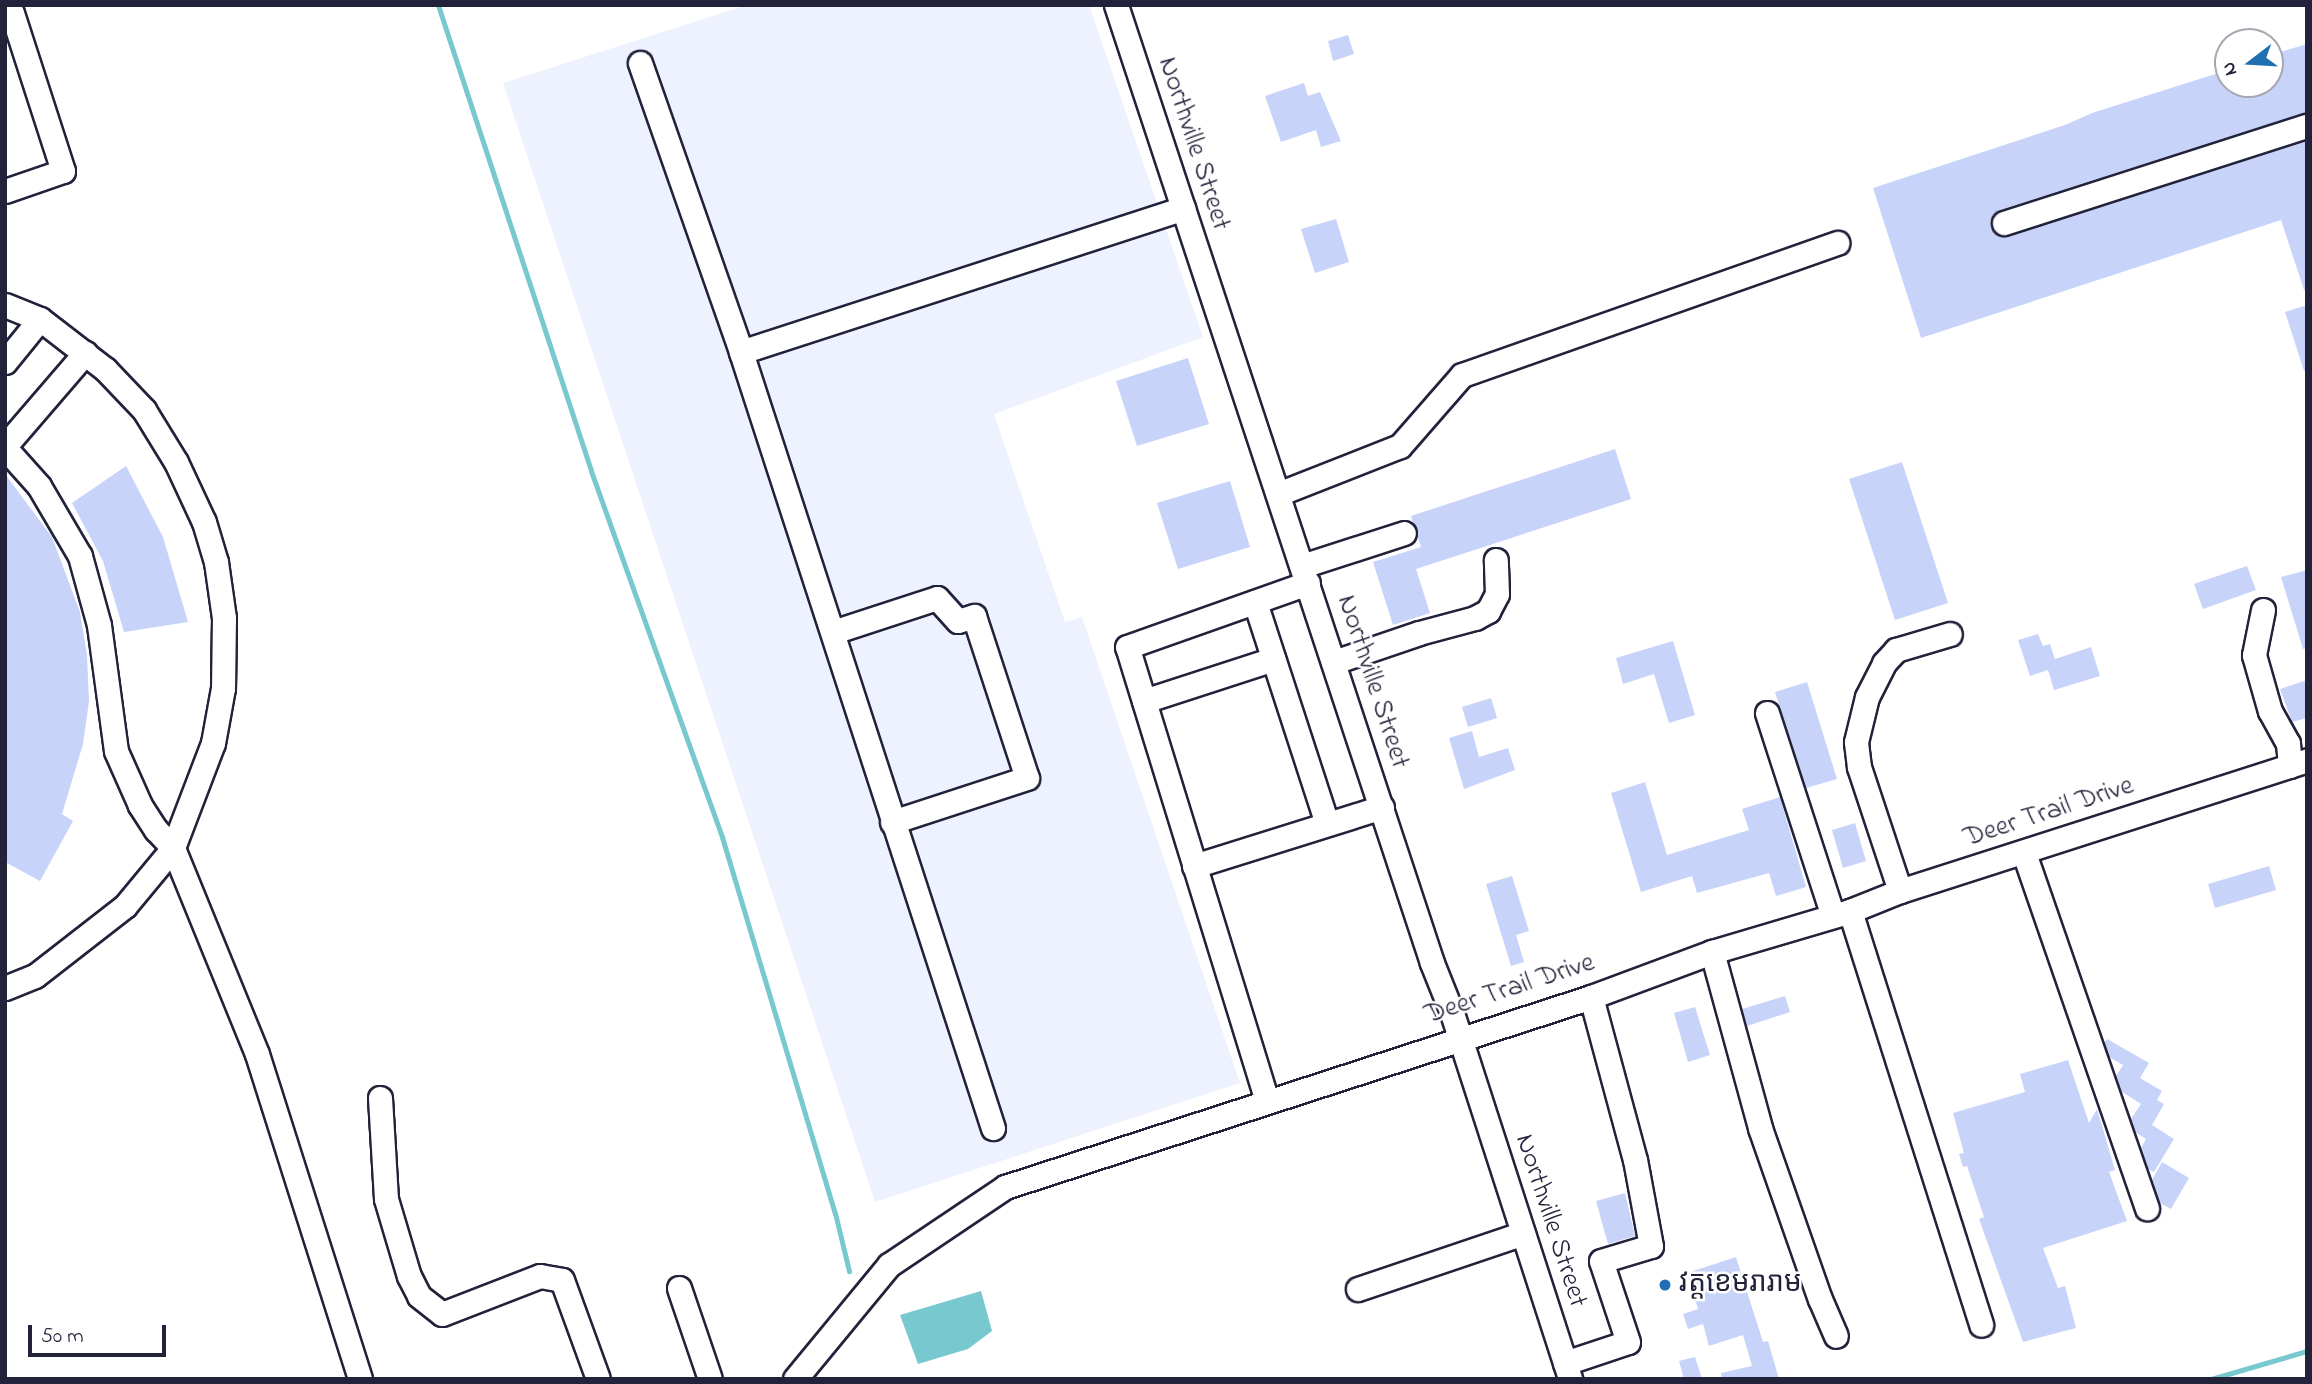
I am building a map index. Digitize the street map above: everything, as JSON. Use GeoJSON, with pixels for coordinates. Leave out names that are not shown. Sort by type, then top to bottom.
{"type":"FeatureCollection","features":[{"type":"Feature","properties":{"kind":"street","name":"Northville Street"},"geometry":{"type":"LineString","coordinates":[[1116,5],[1568,1371]]}},
{"type":"Feature","properties":{"kind":"street"},"geometry":{"type":"LineString","coordinates":[[5,15],[12,13],[63,171],[5,191]]}},
{"type":"Feature","properties":{"kind":"street"},"geometry":{"type":"LineString","coordinates":[[640,63],[741,352],[993,1128]]}},
{"type":"Feature","properties":{"kind":"street"},"geometry":{"type":"LineString","coordinates":[[2004,223],[2307,126]]}},
{"type":"Feature","properties":{"kind":"street"},"geometry":{"type":"LineString","coordinates":[[741,352],[1183,208]]}},
{"type":"Feature","properties":{"kind":"street"},"geometry":{"type":"LineString","coordinates":[[1278,494],[1400,446],[1462,375],[1837,243]]}},
{"type":"Feature","properties":{"kind":"street"},"geometry":{"type":"LineString","coordinates":[[5,305],[40,319],[105,369],[144,410],[176,462],[204,522],[216,562],[224,618],[223,688],[213,743],[173,848],[125,906],[35,976],[5,988]]}},
{"type":"Feature","properties":{"kind":"street"},"geometry":{"type":"LineString","coordinates":[[5,362],[40,319]]}},
{"type":"Feature","properties":{"kind":"street"},"geometry":{"type":"LineString","coordinates":[[85,353],[5,447],[39,486],[80,556],[99,625],[116,751],[140,805],[156,830],[173,848],[257,1054],[360,1379]]}},
{"type":"Feature","properties":{"kind":"street"},"geometry":{"type":"LineString","coordinates":[[1267,1101],[1127,647],[1255,602],[1305,575],[1404,533]]}},
{"type":"Feature","properties":{"kind":"street"},"geometry":{"type":"LineString","coordinates":[[1334,662],[1419,633],[1475,618],[1488,611],[1497,594],[1496,560]]}},
{"type":"Feature","properties":{"kind":"street"},"geometry":{"type":"LineString","coordinates":[[833,632],[937,598],[958,621],[974,616],[1027,778],[892,822]]}},
{"type":"Feature","properties":{"kind":"street"},"geometry":{"type":"LineString","coordinates":[[1255,602],[1327,824]]}},
{"type":"Feature","properties":{"kind":"street"},"geometry":{"type":"LineString","coordinates":[[2263,610],[2254,655],[2270,711],[2299,763]]}},
{"type":"Feature","properties":{"kind":"street"},"geometry":{"type":"LineString","coordinates":[[1900,891],[1859,767],[1856,742],[1867,697],[1884,663],[1896,650],[1950,634]]}},
{"type":"Feature","properties":{"kind":"street"},"geometry":{"type":"LineString","coordinates":[[1144,701],[1273,659]]}},
{"type":"Feature","properties":{"kind":"street"},"geometry":{"type":"LineString","coordinates":[[1767,713],[1842,913],[1982,1325]]}},
{"type":"Feature","properties":{"kind":"street","name":"Deer Trail Drive"},"geometry":{"type":"LineString","coordinates":[[795,1379],[889,1265],[1005,1187],[1459,1037],[1591,997],[1712,952],[1842,913],[1900,891],[2299,763]]}},
{"type":"Feature","properties":{"kind":"street"},"geometry":{"type":"LineString","coordinates":[[1194,866],[1382,807]]}},
{"type":"Feature","properties":{"kind":"street"},"geometry":{"type":"LineString","coordinates":[[2024,853],[2147,1208]]}},
{"type":"Feature","properties":{"kind":"street"},"geometry":{"type":"LineString","coordinates":[[1712,952],[1760,1128],[1820,1299],[1836,1335]]}},
{"type":"Feature","properties":{"kind":"street"},"geometry":{"type":"LineString","coordinates":[[1568,1371],[1628,1342],[1601,1261],[1651,1246],[1635,1160],[1591,997]]}},
{"type":"Feature","properties":{"kind":"street"},"geometry":{"type":"LineString","coordinates":[[380,1098],[386,1199],[409,1276],[419,1296],[442,1314],[540,1276],[562,1280],[597,1379]]}},
{"type":"Feature","properties":{"kind":"street"},"geometry":{"type":"LineString","coordinates":[[1358,1289],[1523,1233]]}},
{"type":"Feature","properties":{"kind":"street"},"geometry":{"type":"LineString","coordinates":[[679,1289],[710,1379]]}},
{"type":"Feature","properties":{"kind":"shaded area"},"geometry":{"type":"Polygon","coordinates":[[[747,5],[1089,5],[1203,337],[994,414],[1065,622],[1082,617],[1240,1083],[875,1202],[503,83],[747,5]]]}},
{"type":"Feature","properties":{"kind":"water"},"geometry":{"type":"Polygon","coordinates":[[[981,1291],[992,1331],[968,1349],[918,1364],[900,1315],[981,1291]]]}},
{"type":"Feature","properties":{"kind":"building"},"geometry":{"type":"Polygon","coordinates":[[[1348,35],[1354,54],[1333,61],[1328,41],[1348,35]]]}},
{"type":"Feature","properties":{"kind":"building"},"geometry":{"type":"Polygon","coordinates":[[[2307,44],[2307,112],[2000,210],[1990,221],[1995,234],[2008,236],[2307,141],[2307,290],[2304,290],[2281,220],[1921,338],[1873,188],[2214,74],[2214,98],[2284,98],[2284,51],[2307,44]]]}},
{"type":"Feature","properties":{"kind":"building"},"geometry":{"type":"Polygon","coordinates":[[[1304,83],[1308,96],[1320,92],[1341,141],[1321,147],[1316,130],[1281,142],[1265,96],[1304,83]]]}},
{"type":"Feature","properties":{"kind":"building"},"geometry":{"type":"Polygon","coordinates":[[[1336,219],[1349,262],[1315,273],[1301,229],[1336,219]]]}},
{"type":"Feature","properties":{"kind":"building"},"geometry":{"type":"Polygon","coordinates":[[[2307,305],[2307,371],[2304,371],[2285,312],[2307,305]]]}},
{"type":"Feature","properties":{"kind":"building"},"geometry":{"type":"Polygon","coordinates":[[[1188,358],[1209,424],[1137,446],[1116,381],[1188,358]]]}},
{"type":"Feature","properties":{"kind":"building"},"geometry":{"type":"Polygon","coordinates":[[[1615,449],[1631,499],[1416,569],[1430,613],[1393,625],[1373,562],[1421,547],[1411,516],[1615,449]]]}},
{"type":"Feature","properties":{"kind":"building"},"geometry":{"type":"Polygon","coordinates":[[[1902,462],[1948,603],[1895,620],[1849,479],[1902,462]]]}},
{"type":"Feature","properties":{"kind":"building"},"geometry":{"type":"Polygon","coordinates":[[[126,466],[163,537],[188,622],[124,632],[103,561],[72,503],[126,466]]]}},
{"type":"Feature","properties":{"kind":"building"},"geometry":{"type":"Polygon","coordinates":[[[5,474],[52,537],[80,612],[87,655],[89,701],[83,744],[62,814],[73,821],[40,881],[5,862],[5,474]]]}},
{"type":"Feature","properties":{"kind":"building"},"geometry":{"type":"Polygon","coordinates":[[[1230,481],[1250,547],[1178,569],[1157,503],[1230,481]]]}},
{"type":"Feature","properties":{"kind":"building"},"geometry":{"type":"Polygon","coordinates":[[[2247,566],[2256,590],[2203,609],[2194,584],[2247,566]]]}},
{"type":"Feature","properties":{"kind":"building"},"geometry":{"type":"Polygon","coordinates":[[[2307,570],[2307,648],[2303,649],[2281,577],[2307,570]]]}},
{"type":"Feature","properties":{"kind":"building"},"geometry":{"type":"Polygon","coordinates":[[[2038,634],[2043,646],[2050,644],[2055,659],[2091,647],[2100,676],[2054,690],[2048,670],[2030,676],[2018,640],[2038,634]]]}},
{"type":"Feature","properties":{"kind":"building"},"geometry":{"type":"Polygon","coordinates":[[[1673,641],[1695,715],[1669,723],[1654,674],[1623,684],[1616,658],[1673,641]]]}},
{"type":"Feature","properties":{"kind":"building"},"geometry":{"type":"Polygon","coordinates":[[[2307,680],[2307,718],[2292,722],[2280,689],[2307,680]]]}},
{"type":"Feature","properties":{"kind":"building"},"geometry":{"type":"Polygon","coordinates":[[[1807,682],[1837,779],[1806,788],[1775,692],[1807,682]]]}},
{"type":"Feature","properties":{"kind":"building"},"geometry":{"type":"Polygon","coordinates":[[[1491,698],[1497,718],[1468,727],[1462,707],[1491,698]]]}},
{"type":"Feature","properties":{"kind":"building"},"geometry":{"type":"Polygon","coordinates":[[[1472,731],[1479,757],[1508,748],[1515,770],[1464,789],[1449,738],[1472,731]]]}},
{"type":"Feature","properties":{"kind":"building"},"geometry":{"type":"Polygon","coordinates":[[[1645,782],[1667,855],[1749,830],[1742,809],[1780,797],[1806,887],[1776,896],[1769,873],[1697,893],[1692,876],[1641,892],[1611,793],[1645,782]]]}},
{"type":"Feature","properties":{"kind":"building"},"geometry":{"type":"Polygon","coordinates":[[[1855,823],[1866,861],[1843,868],[1832,830],[1855,823]]]}},
{"type":"Feature","properties":{"kind":"building"},"geometry":{"type":"Polygon","coordinates":[[[2269,866],[2276,890],[2215,908],[2208,884],[2269,866]]]}},
{"type":"Feature","properties":{"kind":"building"},"geometry":{"type":"Polygon","coordinates":[[[1512,876],[1529,931],[1516,935],[1524,962],[1511,966],[1486,884],[1512,876]]]}},
{"type":"Feature","properties":{"kind":"building"},"geometry":{"type":"Polygon","coordinates":[[[1785,996],[1790,1012],[1747,1026],[1742,1009],[1785,996]]]}},
{"type":"Feature","properties":{"kind":"building"},"geometry":{"type":"Polygon","coordinates":[[[1695,1007],[1710,1055],[1688,1062],[1674,1013],[1695,1007]]]}},
{"type":"Feature","properties":{"kind":"building"},"geometry":{"type":"Polygon","coordinates":[[[2107,1039],[2149,1063],[2140,1078],[2162,1091],[2157,1100],[2164,1104],[2152,1125],[2174,1139],[2154,1172],[2148,1169],[2141,1148],[2146,1139],[2135,1132],[2131,1119],[2141,1104],[2122,1092],[2116,1076],[2123,1065],[2109,1057],[2104,1043],[2107,1039]]]}},
{"type":"Feature","properties":{"kind":"building"},"geometry":{"type":"Polygon","coordinates":[[[2068,1060],[2089,1123],[2097,1109],[2115,1170],[2109,1172],[2127,1221],[2043,1248],[2058,1288],[2065,1286],[2076,1328],[2023,1342],[1979,1219],[1984,1217],[1967,1166],[1963,1167],[1959,1154],[1964,1153],[1953,1113],[2025,1092],[2020,1074],[2068,1060]]]}},
{"type":"Feature","properties":{"kind":"building"},"geometry":{"type":"Polygon","coordinates":[[[2162,1162],[2189,1178],[2171,1209],[2160,1203],[2152,1180],[2162,1162]]]}},
{"type":"Feature","properties":{"kind":"building"},"geometry":{"type":"Polygon","coordinates":[[[1625,1193],[1635,1236],[1608,1244],[1596,1201],[1625,1193]]]}},
{"type":"Feature","properties":{"kind":"building"},"geometry":{"type":"Polygon","coordinates":[[[1736,1257],[1763,1342],[1768,1341],[1779,1379],[1722,1379],[1721,1373],[1752,1366],[1743,1335],[1709,1346],[1703,1324],[1688,1329],[1683,1314],[1698,1309],[1687,1273],[1736,1257]]]}},
{"type":"Feature","properties":{"kind":"building"},"geometry":{"type":"Polygon","coordinates":[[[1695,1357],[1702,1379],[1684,1379],[1679,1361],[1695,1357]]]}},
{"type":"Feature","properties":{"kind":"waterway"},"geometry":{"type":"LineString","coordinates":[[438,5],[591,471],[722,837],[835,1213],[849,1271]]}},
{"type":"Feature","properties":{"kind":"waterway"},"geometry":{"type":"LineString","coordinates":[[2211,1379],[2307,1351]]}},
{"type":"Feature","properties":{"kind":"place","name":"វត្តខេមរារាម"},"geometry":{"type":"Point","coordinates":[1665,1285]}}]}
